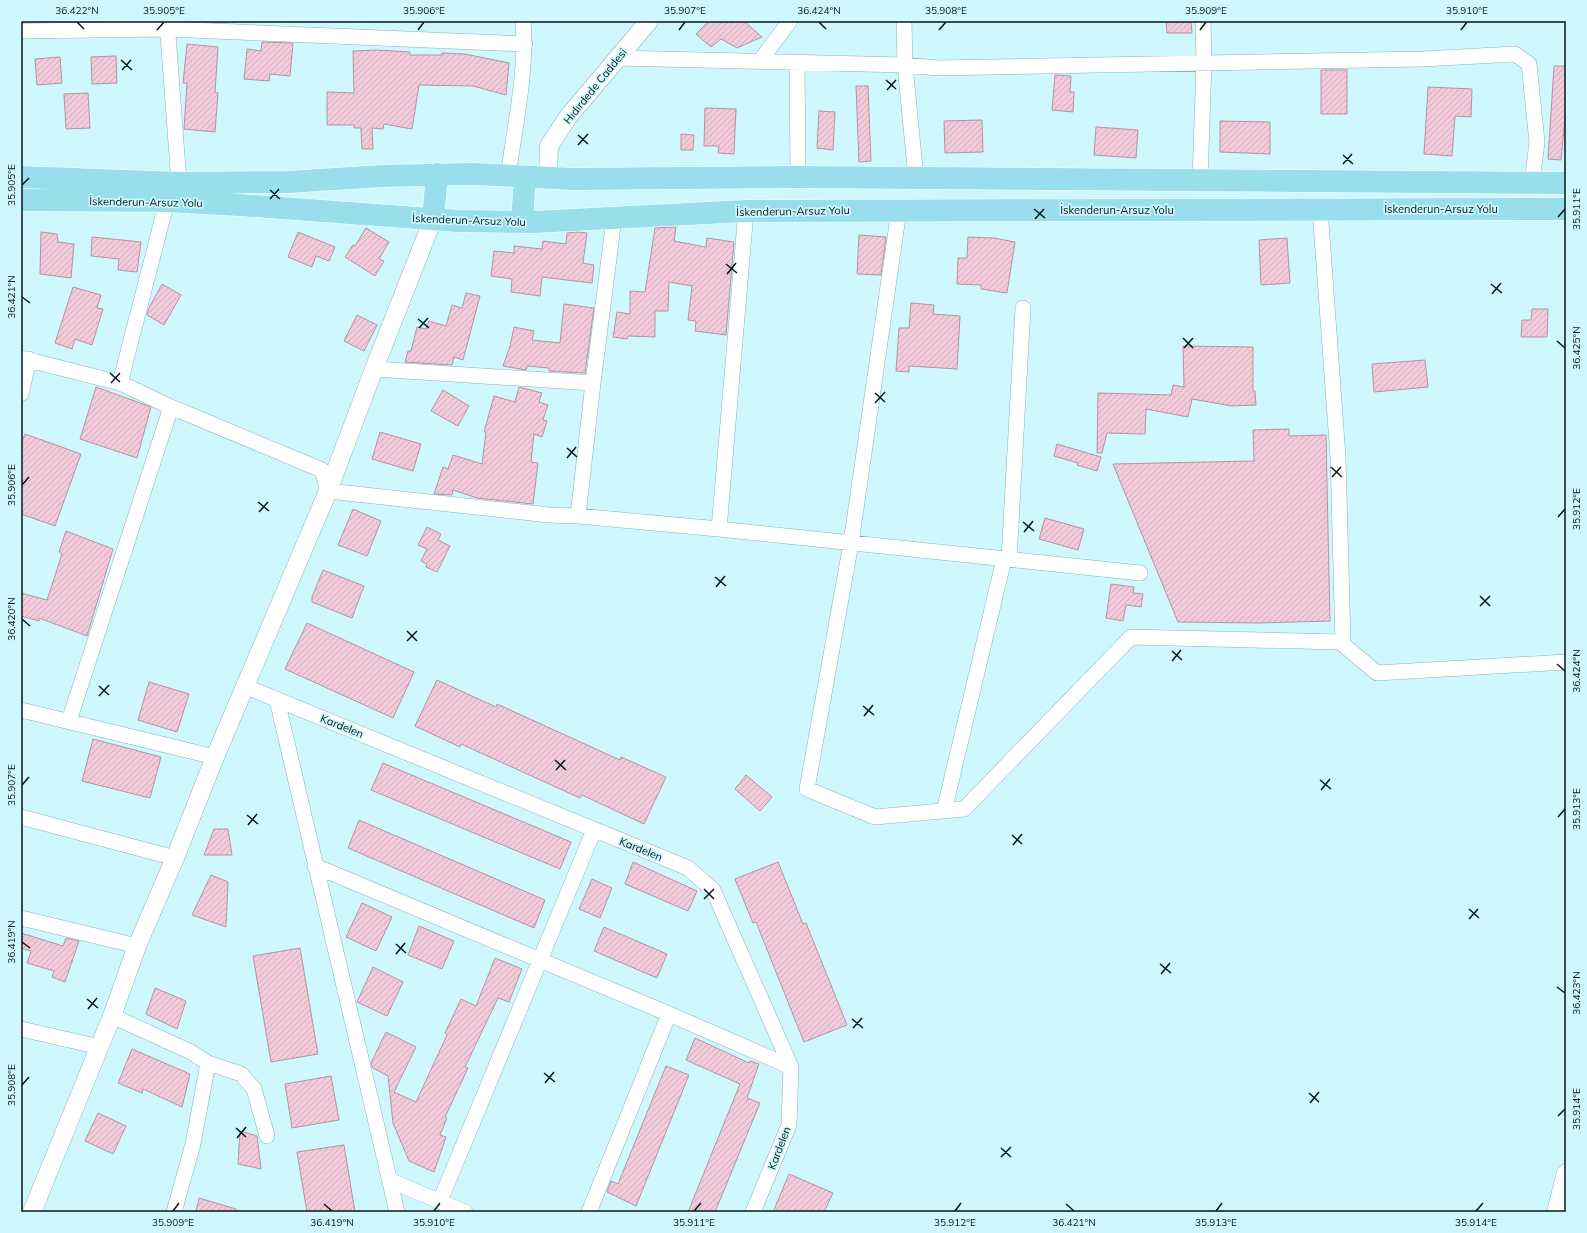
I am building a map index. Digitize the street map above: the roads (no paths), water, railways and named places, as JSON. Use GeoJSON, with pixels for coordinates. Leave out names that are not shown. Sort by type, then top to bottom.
{"type":"FeatureCollection","features":[{"type":"Feature","properties":{"kind":"main road","name":"İskenderun-Arsuz Yolu"},"geometry":{"type":"LineString","coordinates":[[21,177],[179,183],[288,182],[437,174],[473,174],[581,179],[798,177],[1566,183]]}},
{"type":"Feature","properties":{"kind":"main road"},"geometry":{"type":"LineString","coordinates":[[434,219],[437,174]]}},
{"type":"Feature","properties":{"kind":"main road"},"geometry":{"type":"LineString","coordinates":[[517,176],[522,222]]}},
{"type":"Feature","properties":{"kind":"main road","name":"İskenderun-Arsuz Yolu"},"geometry":{"type":"LineString","coordinates":[[21,200],[166,201],[434,219],[522,222],[614,219],[746,211],[1566,209]]}},
{"type":"Feature","properties":{"kind":"street"},"geometry":{"type":"LineString","coordinates":[[517,176],[519,97],[525,44],[523,21]]}},
{"type":"Feature","properties":{"kind":"street","name":"Hıdırdede Caddesi"},"geometry":{"type":"LineString","coordinates":[[548,178],[549,146],[568,117],[649,21]]}},
{"type":"Feature","properties":{"kind":"street"},"geometry":{"type":"LineString","coordinates":[[759,62],[790,21]]}},
{"type":"Feature","properties":{"kind":"street"},"geometry":{"type":"LineString","coordinates":[[904,21],[905,65],[916,178]]}},
{"type":"Feature","properties":{"kind":"street"},"geometry":{"type":"LineString","coordinates":[[1200,180],[1204,63],[1203,21]]}},
{"type":"Feature","properties":{"kind":"street"},"geometry":{"type":"LineString","coordinates":[[21,31],[167,25],[525,44]]}},
{"type":"Feature","properties":{"kind":"street"},"geometry":{"type":"LineString","coordinates":[[167,25],[179,183]]}},
{"type":"Feature","properties":{"kind":"street"},"geometry":{"type":"LineString","coordinates":[[618,58],[905,65],[938,68],[1423,59],[1515,54],[1529,64],[1537,142],[1532,183]]}},
{"type":"Feature","properties":{"kind":"street"},"geometry":{"type":"LineString","coordinates":[[797,63],[798,177]]}},
{"type":"Feature","properties":{"kind":"street"},"geometry":{"type":"LineString","coordinates":[[120,383],[166,201]]}},
{"type":"Feature","properties":{"kind":"street"},"geometry":{"type":"LineString","coordinates":[[899,210],[851,543],[807,789],[875,818],[964,809],[1131,637],[1343,643],[1338,457],[1320,210]]}},
{"type":"Feature","properties":{"kind":"street"},"geometry":{"type":"LineString","coordinates":[[719,529],[746,211]]}},
{"type":"Feature","properties":{"kind":"street"},"geometry":{"type":"LineString","coordinates":[[32,1212],[100,1047],[137,946],[175,858],[244,686],[328,491],[374,369],[434,219]]}},
{"type":"Feature","properties":{"kind":"street"},"geometry":{"type":"LineString","coordinates":[[578,516],[614,219]]}},
{"type":"Feature","properties":{"kind":"street"},"geometry":{"type":"LineString","coordinates":[[944,811],[1006,559],[1023,308]]}},
{"type":"Feature","properties":{"kind":"street"},"geometry":{"type":"LineString","coordinates":[[21,394],[25,359],[120,383],[171,407],[322,470],[328,491]]}},
{"type":"Feature","properties":{"kind":"street"},"geometry":{"type":"LineString","coordinates":[[374,369],[593,383]]}},
{"type":"Feature","properties":{"kind":"street"},"geometry":{"type":"LineString","coordinates":[[69,721],[171,407]]}},
{"type":"Feature","properties":{"kind":"street"},"geometry":{"type":"LineString","coordinates":[[328,491],[549,515],[578,516],[719,529],[1140,573]]}},
{"type":"Feature","properties":{"kind":"street"},"geometry":{"type":"LineString","coordinates":[[1340,642],[1377,673],[1566,662]]}},
{"type":"Feature","properties":{"kind":"street","name":"Kardelen"},"geometry":{"type":"LineString","coordinates":[[244,686],[688,868],[713,890],[791,1068],[789,1125],[753,1212]]}},
{"type":"Feature","properties":{"kind":"street"},"geometry":{"type":"LineString","coordinates":[[277,700],[397,1212]]}},
{"type":"Feature","properties":{"kind":"street"},"geometry":{"type":"LineString","coordinates":[[21,710],[215,757]]}},
{"type":"Feature","properties":{"kind":"street"},"geometry":{"type":"LineString","coordinates":[[21,817],[175,858]]}},
{"type":"Feature","properties":{"kind":"street"},"geometry":{"type":"LineString","coordinates":[[440,1201],[539,959],[594,830]]}},
{"type":"Feature","properties":{"kind":"street"},"geometry":{"type":"LineString","coordinates":[[316,866],[669,1014],[791,1068]]}},
{"type":"Feature","properties":{"kind":"street"},"geometry":{"type":"LineString","coordinates":[[21,918],[137,946]]}},
{"type":"Feature","properties":{"kind":"street"},"geometry":{"type":"LineString","coordinates":[[589,1212],[669,1014]]}},
{"type":"Feature","properties":{"kind":"street"},"geometry":{"type":"LineString","coordinates":[[112,1016],[191,1052],[208,1063],[241,1074],[254,1089],[267,1136]]}},
{"type":"Feature","properties":{"kind":"street"},"geometry":{"type":"LineString","coordinates":[[21,1029],[100,1047]]}},
{"type":"Feature","properties":{"kind":"street"},"geometry":{"type":"LineString","coordinates":[[174,1212],[193,1144],[208,1063]]}},
{"type":"Feature","properties":{"kind":"street"},"geometry":{"type":"LineString","coordinates":[[1556,1212],[1566,1173]]}},
{"type":"Feature","properties":{"kind":"street"},"geometry":{"type":"LineString","coordinates":[[389,1180],[465,1212]]}}]}
